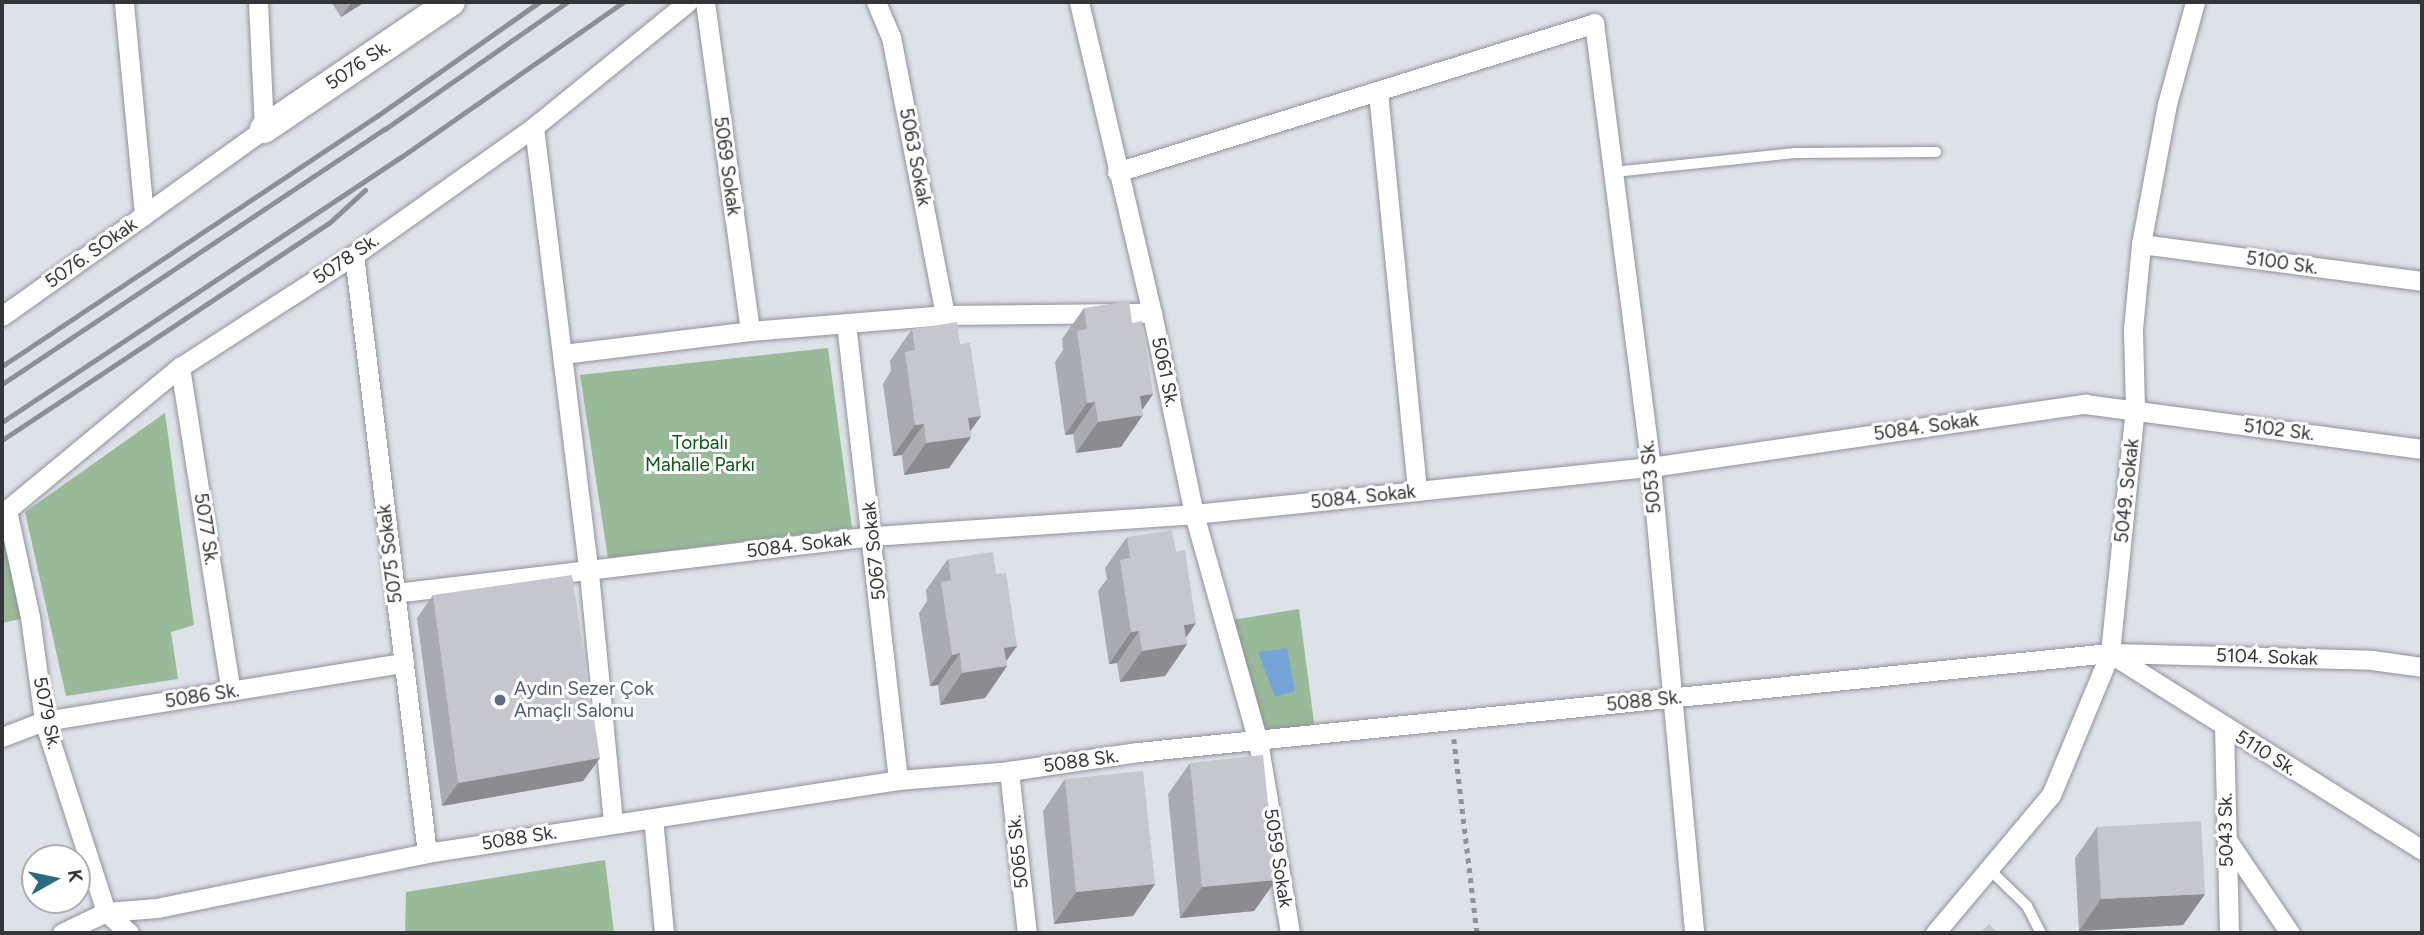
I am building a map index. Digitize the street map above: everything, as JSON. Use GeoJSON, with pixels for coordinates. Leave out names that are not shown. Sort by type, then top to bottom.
{"type":"FeatureCollection","features":[{"type":"Feature","properties":{"kind":"street","name":"5076. SOkak"},"geometry":{"type":"LineString","coordinates":[[2,316],[144,215],[124,2]]}},
{"type":"Feature","properties":{"kind":"street"},"geometry":{"type":"LineString","coordinates":[[144,215],[264,128],[258,2]]}},
{"type":"Feature","properties":{"kind":"street","name":"5076 Sk."},"geometry":{"type":"LineString","coordinates":[[264,128],[451,2]]}},
{"type":"Feature","properties":{"kind":"street","name":"5078 Sk."},"geometry":{"type":"LineString","coordinates":[[4,512],[180,367],[354,255],[534,127],[688,2]]}},
{"type":"Feature","properties":{"kind":"street","name":"5069 Sokak"},"geometry":{"type":"LineString","coordinates":[[705,2],[750,331]]}},
{"type":"Feature","properties":{"kind":"street","name":"5063 Sokak"},"geometry":{"type":"LineString","coordinates":[[876,2],[891,37],[946,315]]}},
{"type":"Feature","properties":{"kind":"street","name":"5061 Sk."},"geometry":{"type":"LineString","coordinates":[[1079,2],[1152,313],[1194,514],[1258,741]]}},
{"type":"Feature","properties":{"kind":"street","name":"5049. Sokak"},"geometry":{"type":"LineString","coordinates":[[1935,933],[2050,794],[2110,653],[2136,408],[2133,329],[2141,244],[2167,104],[2196,2]]}},
{"type":"Feature","properties":{"kind":"street","name":"5053 Sk."},"geometry":{"type":"LineString","coordinates":[[1378,92],[1594,23],[1651,467],[1689,933]]}},
{"type":"Feature","properties":{"kind":"street"},"geometry":{"type":"LineString","coordinates":[[1117,172],[1378,92],[1417,491]]}},
{"type":"Feature","properties":{"kind":"street"},"geometry":{"type":"LineString","coordinates":[[534,127],[589,573],[613,823]]}},
{"type":"Feature","properties":{"kind":"street","name":"5100 Sk."},"geometry":{"type":"LineString","coordinates":[[2141,244],[2422,281]]}},
{"type":"Feature","properties":{"kind":"street","name":"5075 Sokak"},"geometry":{"type":"LineString","coordinates":[[354,255],[427,853]]}},
{"type":"Feature","properties":{"kind":"street"},"geometry":{"type":"LineString","coordinates":[[563,354],[750,331],[946,315],[1152,313]]}},
{"type":"Feature","properties":{"kind":"street","name":"5067 Sokak"},"geometry":{"type":"LineString","coordinates":[[846,323],[873,536],[898,780]]}},
{"type":"Feature","properties":{"kind":"street","name":"5077 Sk."},"geometry":{"type":"LineString","coordinates":[[180,367],[231,691]]}},
{"type":"Feature","properties":{"kind":"street","name":"5084. Sokak"},"geometry":{"type":"LineString","coordinates":[[395,593],[589,573],[873,536],[1194,514],[1651,467],[2085,404],[2136,408]]}},
{"type":"Feature","properties":{"kind":"street","name":"5102 Sk."},"geometry":{"type":"LineString","coordinates":[[2136,408],[2422,449]]}},
{"type":"Feature","properties":{"kind":"street","name":"5079 Sk."},"geometry":{"type":"LineString","coordinates":[[4,512],[30,617],[44,721],[106,912]]}},
{"type":"Feature","properties":{"kind":"street","name":"5104. Sokak"},"geometry":{"type":"LineString","coordinates":[[2110,653],[2372,660],[2422,667]]}},
{"type":"Feature","properties":{"kind":"street","name":"5088 Sk."},"geometry":{"type":"LineString","coordinates":[[62,933],[106,912],[157,908],[427,853],[898,780],[1009,771],[1452,720],[2110,653]]}},
{"type":"Feature","properties":{"kind":"street","name":"5110 Sk."},"geometry":{"type":"LineString","coordinates":[[2110,653],[2422,849]]}},
{"type":"Feature","properties":{"kind":"street","name":"5086 Sk."},"geometry":{"type":"LineString","coordinates":[[2,737],[44,721],[404,663]]}},
{"type":"Feature","properties":{"kind":"street","name":"5043 Sk."},"geometry":{"type":"LineString","coordinates":[[2224,727],[2229,933]]}},
{"type":"Feature","properties":{"kind":"street","name":"5059 Sokak"},"geometry":{"type":"LineString","coordinates":[[1258,741],[1290,933]]}},
{"type":"Feature","properties":{"kind":"street","name":"5065 Sk."},"geometry":{"type":"LineString","coordinates":[[1009,771],[1027,933]]}},
{"type":"Feature","properties":{"kind":"street"},"geometry":{"type":"LineString","coordinates":[[653,818],[664,933]]}},
{"type":"Feature","properties":{"kind":"street"},"geometry":{"type":"LineString","coordinates":[[2226,839],[2290,933]]}},
{"type":"Feature","properties":{"kind":"street"},"geometry":{"type":"LineString","coordinates":[[106,912],[129,933]]}},
{"type":"Feature","properties":{"kind":"lane"},"geometry":{"type":"LineString","coordinates":[[1614,173],[1795,153],[1936,152]]}},
{"type":"Feature","properties":{"kind":"lane"},"geometry":{"type":"LineString","coordinates":[[1989,869],[2027,905],[2041,933]]}},
{"type":"Feature","properties":{"kind":"path"},"geometry":{"type":"LineString","coordinates":[[1452,720],[1477,933]]}},
{"type":"Feature","properties":{"kind":"green space","name":"Torbalı Mahalle Parkı"},"geometry":{"type":"Polygon","coordinates":[[[828,348],[852,528],[608,558],[580,375],[828,348]]]}},
{"type":"Feature","properties":{"kind":"green space"},"geometry":{"type":"Polygon","coordinates":[[[165,413],[194,625],[171,632],[178,679],[66,696],[25,512],[165,413]]]}},
{"type":"Feature","properties":{"kind":"green space"},"geometry":{"type":"Polygon","coordinates":[[[2,514],[30,617],[2,623],[2,514]]]}},
{"type":"Feature","properties":{"kind":"green space"},"geometry":{"type":"Polygon","coordinates":[[[1299,609],[1315,730],[1258,741],[1226,621],[1299,609]]]}},
{"type":"Feature","properties":{"kind":"green space"},"geometry":{"type":"Polygon","coordinates":[[[605,860],[614,933],[405,933],[406,892],[605,860]]]}},
{"type":"Feature","properties":{"kind":"water"},"geometry":{"type":"Polygon","coordinates":[[[1287,648],[1295,691],[1275,697],[1258,652],[1287,648]]]}},
{"type":"Feature","properties":{"kind":"building"},"geometry":{"type":"Polygon","coordinates":[[[1129,301],[1132,323],[1142,321],[1153,394],[1140,396],[1143,415],[1098,422],[1095,402],[1087,403],[1077,331],[1087,329],[1084,308],[1129,301]]]}},
{"type":"Feature","properties":{"kind":"building"},"geometry":{"type":"Polygon","coordinates":[[[957,322],[960,344],[970,343],[981,416],[968,418],[971,437],[926,443],[924,424],[915,425],[905,352],[915,350],[912,329],[957,322]]]}},
{"type":"Feature","properties":{"kind":"building"},"geometry":{"type":"Polygon","coordinates":[[[1172,530],[1176,552],[1185,550],[1196,623],[1184,625],[1187,644],[1142,651],[1139,631],[1131,632],[1120,560],[1130,558],[1127,537],[1172,530]]]}},
{"type":"Feature","properties":{"kind":"building"},"geometry":{"type":"Polygon","coordinates":[[[993,552],[996,574],[1006,573],[1017,646],[1004,648],[1007,666],[962,673],[960,653],[952,655],[941,582],[951,580],[948,559],[993,552]]]}},
{"type":"Feature","properties":{"kind":"building","name":"Aydın Sezer Çok Amaçlı Salonu"},"geometry":{"type":"Polygon","coordinates":[[[572,575],[600,758],[458,783],[433,595],[572,575]]]}},
{"type":"Feature","properties":{"kind":"building"},"geometry":{"type":"Polygon","coordinates":[[[1263,755],[1276,880],[1202,887],[1190,763],[1263,755]]]}},
{"type":"Feature","properties":{"kind":"building"},"geometry":{"type":"Polygon","coordinates":[[[1143,771],[1155,884],[1076,892],[1065,779],[1143,771]]]}},
{"type":"Feature","properties":{"kind":"building"},"geometry":{"type":"Polygon","coordinates":[[[2201,821],[2205,894],[2101,899],[2097,827],[2201,821]]]}},
{"type":"Feature","properties":{"kind":"building"},"geometry":{"type":"Polygon","coordinates":[[[1989,924],[1998,933],[1980,933],[1989,924]]]}},
{"type":"Feature","properties":{"kind":"railway"},"geometry":{"type":"LineString","coordinates":[[2,366],[377,116],[539,2]]}},
{"type":"Feature","properties":{"kind":"railway"},"geometry":{"type":"LineString","coordinates":[[2,384],[385,129],[567,2]]}},
{"type":"Feature","properties":{"kind":"railway"},"geometry":{"type":"LineString","coordinates":[[2,422],[401,157],[623,2]]}},
{"type":"Feature","properties":{"kind":"railway"},"geometry":{"type":"LineString","coordinates":[[2,440],[329,223],[365,190]]}},
{"type":"Feature","properties":{"kind":"place","name":"Aydın Sezer Çok Amaçlı Salonu"},"geometry":{"type":"Point","coordinates":[500,700]}}]}
